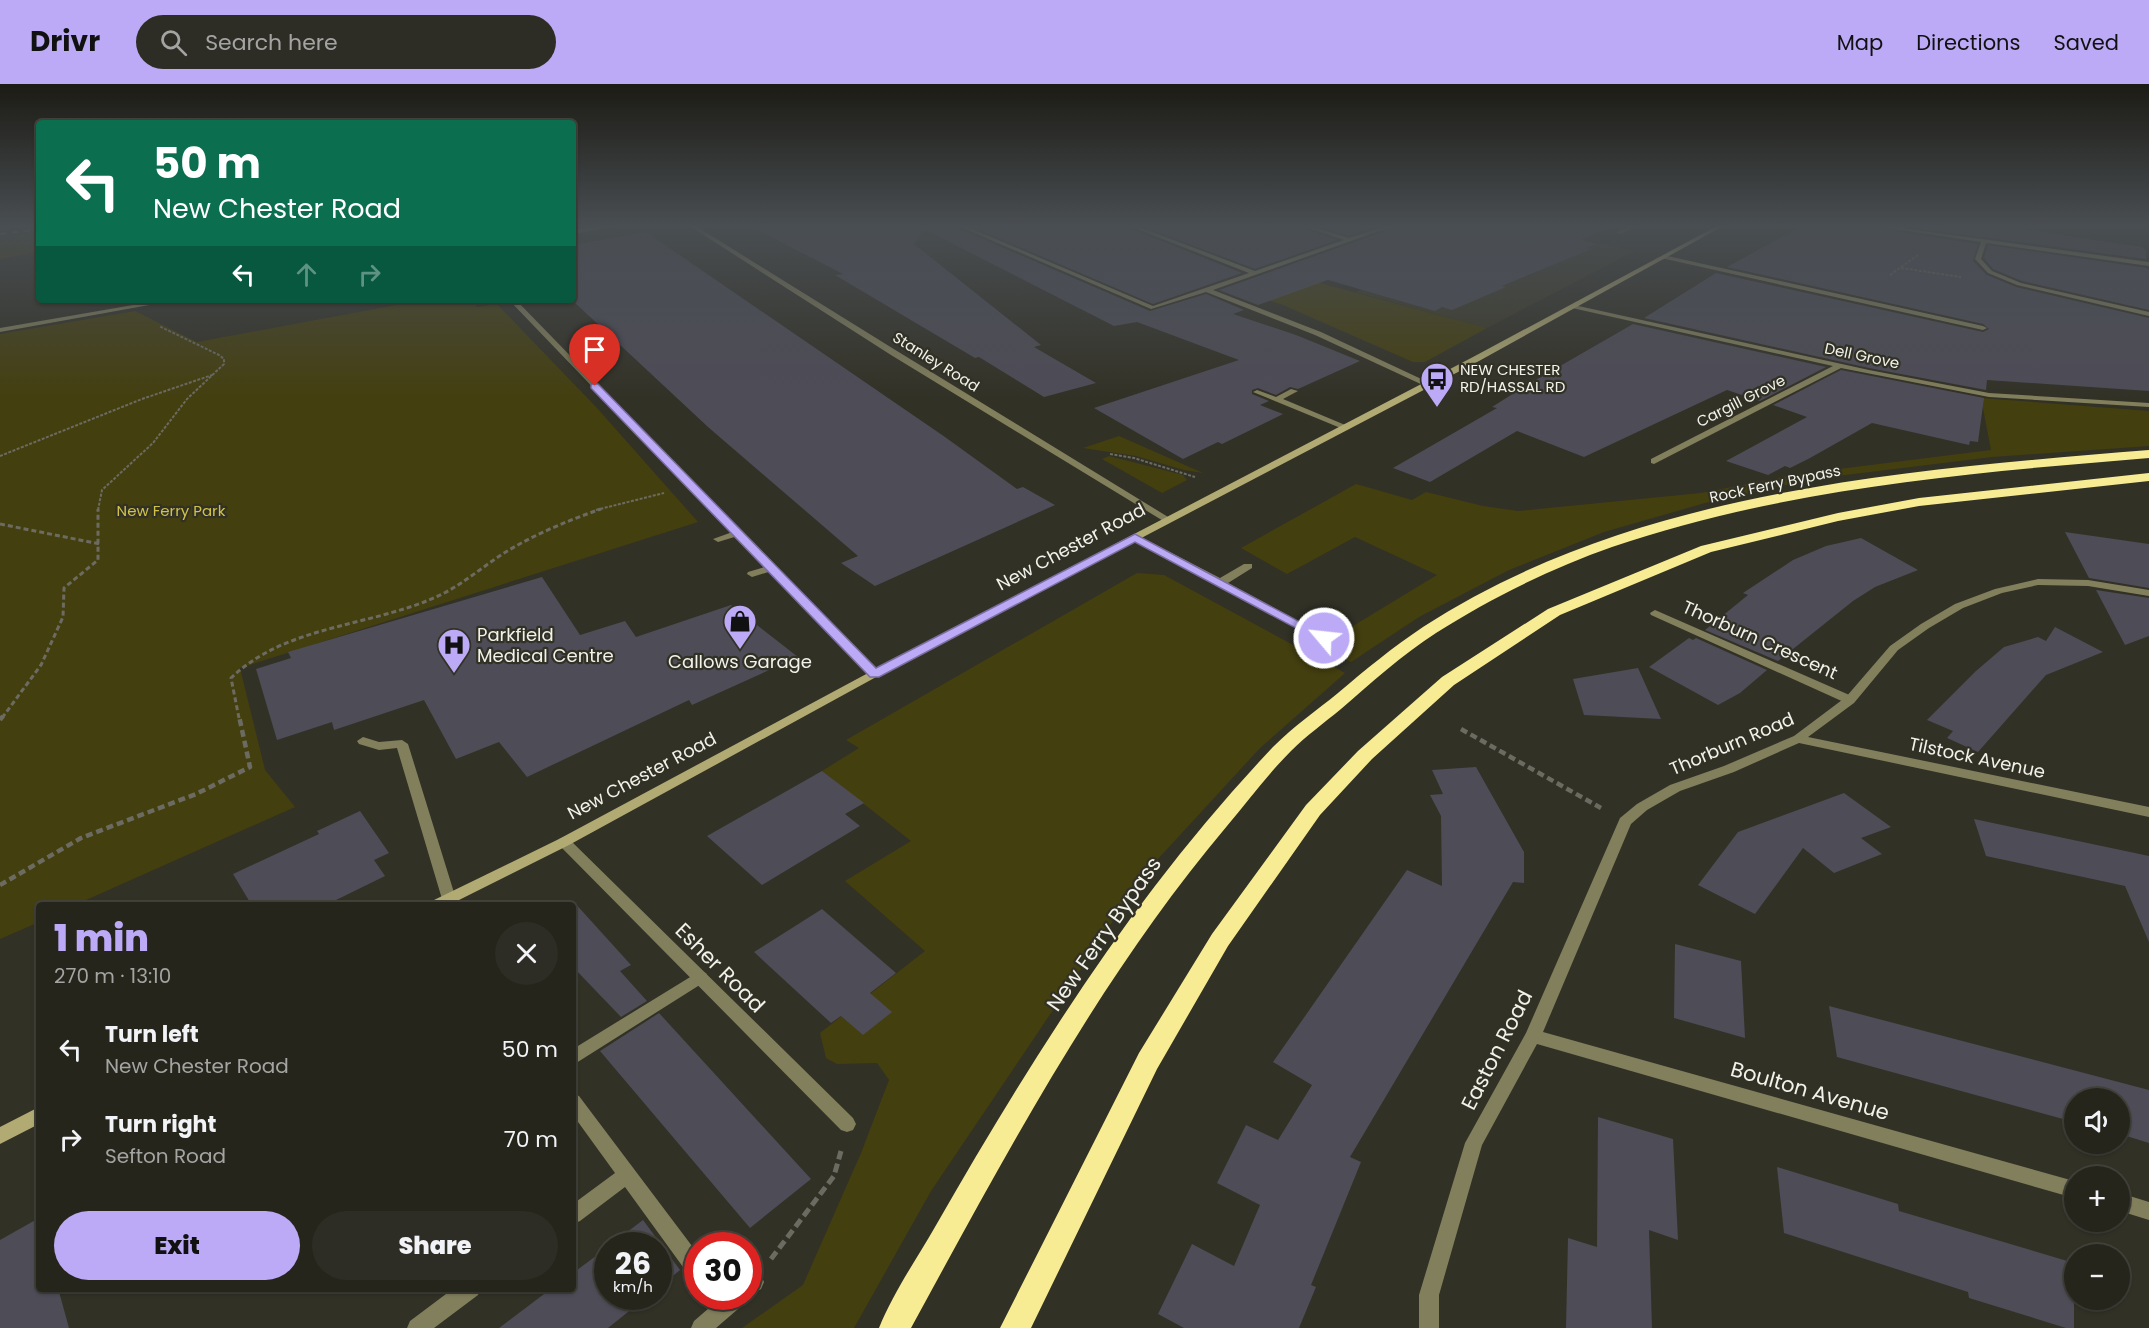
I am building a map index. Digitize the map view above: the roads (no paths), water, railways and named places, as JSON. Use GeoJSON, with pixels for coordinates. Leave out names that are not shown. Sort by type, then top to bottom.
{"type":"FeatureCollection","features":[{"type":"Feature","properties":{"kind":"highway","name":"Rock Ferry Bypass"},"geometry":{"type":"LineString","coordinates":[[1430,630],[1506,587],[1605,545],[1722,510],[1849,485],[1966,469],[2149,454]]}},
{"type":"Feature","properties":{"kind":"highway"},"geometry":{"type":"LineString","coordinates":[[1015,1328],[1148,1061],[1220,940],[1313,810],[1365,755],[1448,681],[1554,612],[1707,549],[1838,517],[1919,502],[2149,477]]}},
{"type":"Feature","properties":{"kind":"highway","name":"New Ferry Bypass"},"geometry":{"type":"LineString","coordinates":[[894,1328],[1016,1110],[1112,960],[1195,850],[1283,748],[1383,664],[1430,630]]}},
{"type":"Feature","properties":{"kind":"main road","name":"New Chester Road"},"geometry":{"type":"LineString","coordinates":[[444,902],[564,842],[874,674],[1617,283]]}},
{"type":"Feature","properties":{"kind":"main road"},"geometry":{"type":"LineString","coordinates":[[0,1136],[36,1117]]}},
{"type":"Feature","properties":{"kind":"street","name":"Stanley Road"},"geometry":{"type":"LineString","coordinates":[[784,283],[1168,520]]}},
{"type":"Feature","properties":{"kind":"street"},"geometry":{"type":"LineString","coordinates":[[1095,283],[1153,308],[1224,283]]}},
{"type":"Feature","properties":{"kind":"street"},"geometry":{"type":"LineString","coordinates":[[1780,283],[1983,328]]}},
{"type":"Feature","properties":{"kind":"street"},"geometry":{"type":"LineString","coordinates":[[2017,283],[2149,314]]}},
{"type":"Feature","properties":{"kind":"street"},"geometry":{"type":"LineString","coordinates":[[1205,289],[1350,346],[1428,384]]}},
{"type":"Feature","properties":{"kind":"street"},"geometry":{"type":"LineString","coordinates":[[0,330],[137,303]]}},
{"type":"Feature","properties":{"kind":"street"},"geometry":{"type":"LineString","coordinates":[[515,303],[874,674]]}},
{"type":"Feature","properties":{"kind":"street","name":"Dell Grove"},"geometry":{"type":"LineString","coordinates":[[1574,307],[1989,396],[2149,405]]}},
{"type":"Feature","properties":{"kind":"street","name":"Cargill Grove"},"geometry":{"type":"LineString","coordinates":[[1654,461],[1841,366]]}},
{"type":"Feature","properties":{"kind":"street"},"geometry":{"type":"LineString","coordinates":[[1276,400],[1294,391]]}},
{"type":"Feature","properties":{"kind":"street"},"geometry":{"type":"LineString","coordinates":[[1257,392],[1346,427]]}},
{"type":"Feature","properties":{"kind":"street"},"geometry":{"type":"LineString","coordinates":[[718,539],[738,533]]}},
{"type":"Feature","properties":{"kind":"street"},"geometry":{"type":"LineString","coordinates":[[1135,537],[1324,638]]}},
{"type":"Feature","properties":{"kind":"street"},"geometry":{"type":"LineString","coordinates":[[1220,583],[1248,566]]}},
{"type":"Feature","properties":{"kind":"street"},"geometry":{"type":"LineString","coordinates":[[752,574],[771,568]]}},
{"type":"Feature","properties":{"kind":"street","name":"Thorburn Road"},"geometry":{"type":"LineString","coordinates":[[1642,807],[1675,788],[1729,769],[1798,739],[1850,700],[1894,648],[1959,606],[1998,591],[2038,582],[2061,581],[2149,593]]}},
{"type":"Feature","properties":{"kind":"street","name":"Thorburn Crescent"},"geometry":{"type":"LineString","coordinates":[[1655,613],[1850,700]]}},
{"type":"Feature","properties":{"kind":"street","name":"Tilstock Avenue"},"geometry":{"type":"LineString","coordinates":[[1798,739],[2149,812]]}},
{"type":"Feature","properties":{"kind":"street"},"geometry":{"type":"LineString","coordinates":[[363,741],[379,746],[402,744],[444,902]]}},
{"type":"Feature","properties":{"kind":"street","name":"Easton Road"},"geometry":{"type":"LineString","coordinates":[[1429,1328],[1429,1295],[1474,1143],[1533,1036],[1625,821],[1642,807]]}},
{"type":"Feature","properties":{"kind":"street","name":"Esher Road"},"geometry":{"type":"LineString","coordinates":[[564,842],[847,1124]]}},
{"type":"Feature","properties":{"kind":"street"},"geometry":{"type":"LineString","coordinates":[[576,1056],[700,977]]}},
{"type":"Feature","properties":{"kind":"street","name":"Boulton Avenue"},"geometry":{"type":"LineString","coordinates":[[1533,1036],[2064,1187]]}},
{"type":"Feature","properties":{"kind":"street"},"geometry":{"type":"LineString","coordinates":[[576,1105],[684,1252]]}},
{"type":"Feature","properties":{"kind":"street"},"geometry":{"type":"LineString","coordinates":[[576,1213],[627,1175]]}},
{"type":"Feature","properties":{"kind":"street"},"geometry":{"type":"LineString","coordinates":[[2130,1205],[2149,1211]]}},
{"type":"Feature","properties":{"kind":"street"},"geometry":{"type":"LineString","coordinates":[[417,1328],[466,1292]]}},
{"type":"Feature","properties":{"kind":"street"},"geometry":{"type":"LineString","coordinates":[[701,1328],[717,1310]]}},
{"type":"Feature","properties":{"kind":"place","name":"NEW CHESTER RD/HASSAL RD"},"geometry":{"type":"Point","coordinates":[1437,408]}},
{"type":"Feature","properties":{"kind":"place","name":"Callows Garage"},"geometry":{"type":"Point","coordinates":[740,650]}},
{"type":"Feature","properties":{"kind":"place","name":"Parkfield Medical Centre"},"geometry":{"type":"Point","coordinates":[454,674]}},
{"type":"Feature","properties":{"kind":"park label","name":"New Ferry Park"},"geometry":{"type":"Point","coordinates":[171,511]}}]}
